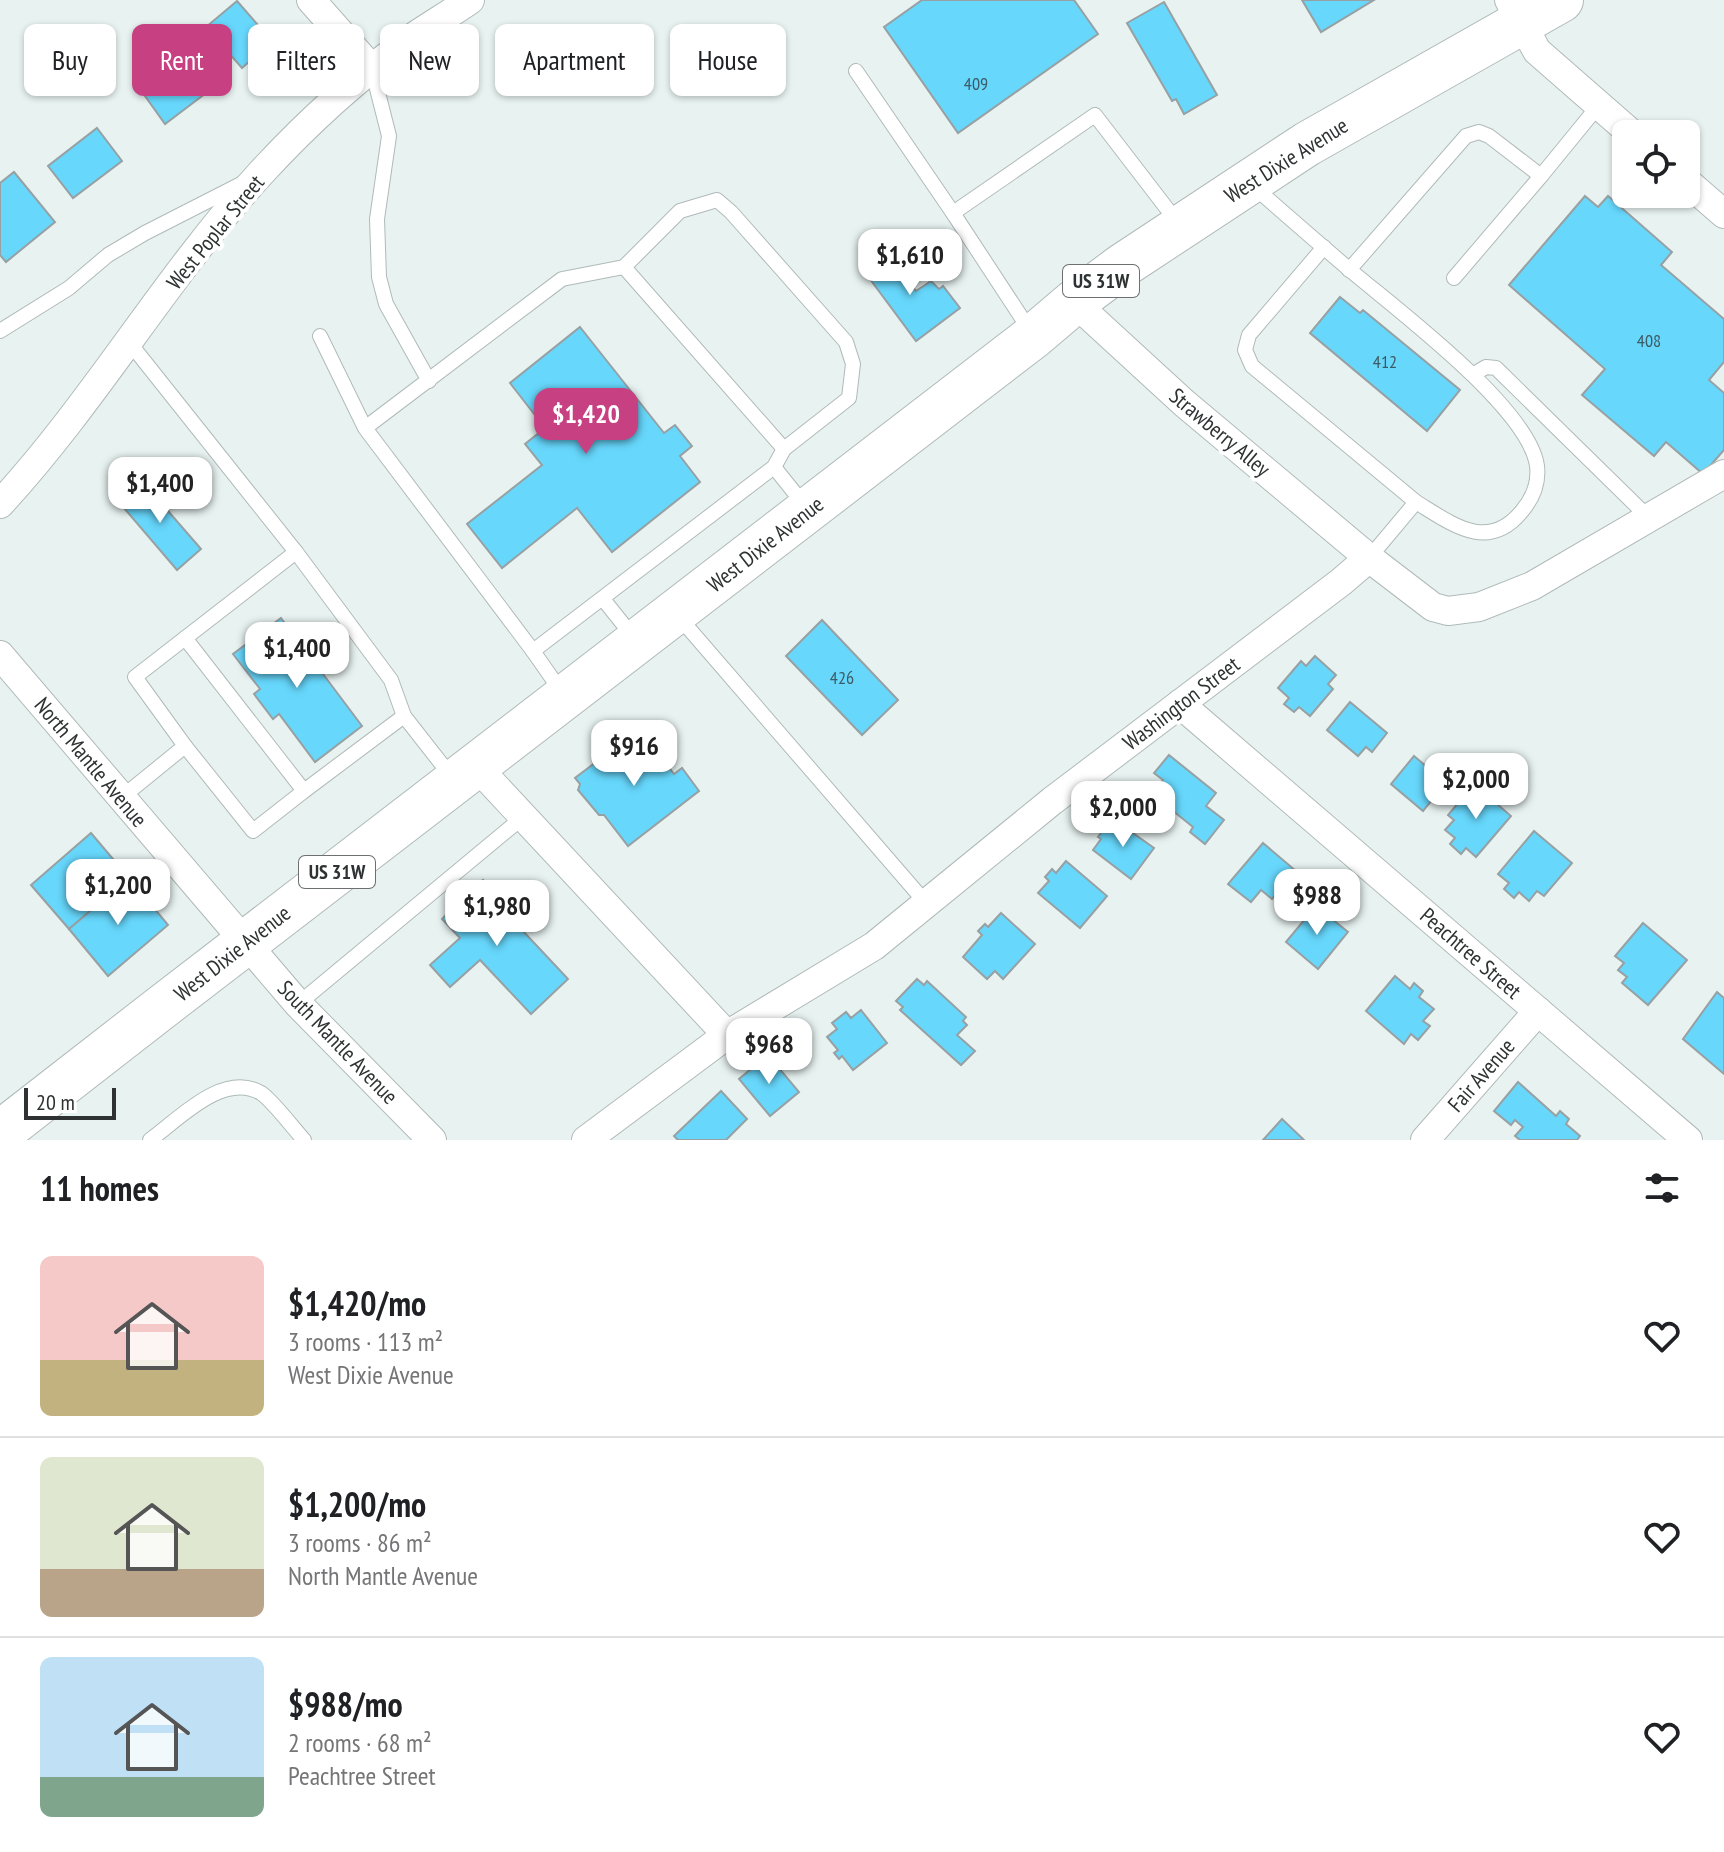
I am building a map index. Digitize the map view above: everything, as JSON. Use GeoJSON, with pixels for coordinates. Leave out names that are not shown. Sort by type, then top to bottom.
{"type":"FeatureCollection","features":[{"type":"Feature","properties":{"kind":"main road","name":"West Dixie Avenue"},"geometry":{"type":"LineString","coordinates":[[8,1121],[467,774],[1074,302],[1181,226],[1515,11],[1561,0]]}},
{"type":"Feature","properties":{"kind":"street"},"geometry":{"type":"LineString","coordinates":[[311,0],[372,69]]}},
{"type":"Feature","properties":{"kind":"street","name":"West Poplar Street"},"geometry":{"type":"LineString","coordinates":[[0,504],[54,442],[215,228],[259,176],[306,126],[372,69],[410,39],[470,0]]}},
{"type":"Feature","properties":{"kind":"street"},"geometry":{"type":"LineString","coordinates":[[1515,11],[1537,51],[1616,120]]}},
{"type":"Feature","properties":{"kind":"street"},"geometry":{"type":"LineString","coordinates":[[1700,193],[1724,214]]}},
{"type":"Feature","properties":{"kind":"street","name":"Strawberry Alley"},"geometry":{"type":"LineString","coordinates":[[1074,302],[1184,403],[1369,558]]}},
{"type":"Feature","properties":{"kind":"street"},"geometry":{"type":"LineString","coordinates":[[1369,558],[1433,607],[1464,611],[1532,586],[1724,474]]}},
{"type":"Feature","properties":{"kind":"street","name":"Washington Street"},"geometry":{"type":"LineString","coordinates":[[586,1140],[727,1035],[844,966],[1052,801],[1369,558]]}},
{"type":"Feature","properties":{"kind":"street","name":"North Mantle Avenue"},"geometry":{"type":"LineString","coordinates":[[0,655],[245,942]]}},
{"type":"Feature","properties":{"kind":"street","name":"Peachtree Street"},"geometry":{"type":"LineString","coordinates":[[1180,704],[1688,1140]]}},
{"type":"Feature","properties":{"kind":"street"},"geometry":{"type":"LineString","coordinates":[[467,774],[522,818],[727,1035]]}},
{"type":"Feature","properties":{"kind":"street","name":"South Mantle Avenue"},"geometry":{"type":"LineString","coordinates":[[245,942],[298,1004],[432,1140]]}},
{"type":"Feature","properties":{"kind":"street","name":"Fair Avenue"},"geometry":{"type":"LineString","coordinates":[[1425,1140],[1538,1011]]}},
{"type":"Feature","properties":{"kind":"lane"},"geometry":{"type":"LineString","coordinates":[[372,69],[389,136],[377,219],[379,277],[386,304],[429,381]]}},
{"type":"Feature","properties":{"kind":"lane"},"geometry":{"type":"LineString","coordinates":[[856,71],[1034,336]]}},
{"type":"Feature","properties":{"kind":"lane"},"geometry":{"type":"LineString","coordinates":[[1454,278],[1599,105]]}},
{"type":"Feature","properties":{"kind":"lane"},"geometry":{"type":"LineString","coordinates":[[953,213],[1095,115],[1181,226]]}},
{"type":"Feature","properties":{"kind":"lane"},"geometry":{"type":"LineString","coordinates":[[1349,270],[1466,136],[1479,132],[1489,136],[1541,176]]}},
{"type":"Feature","properties":{"kind":"lane"},"geometry":{"type":"LineString","coordinates":[[0,331],[69,288],[108,255],[259,176]]}},
{"type":"Feature","properties":{"kind":"lane"},"geometry":{"type":"LineString","coordinates":[[1250,183],[1474,374],[1527,439],[1537,464],[1538,485],[1525,508],[1510,524],[1485,534],[1461,529],[1416,502],[1252,366],[1245,350],[1249,335],[1324,247]]}},
{"type":"Feature","properties":{"kind":"lane"},"geometry":{"type":"LineString","coordinates":[[365,428],[562,279],[624,267],[680,211],[717,200],[763,247],[846,342],[853,364],[849,398],[784,449],[774,467],[533,651]]}},
{"type":"Feature","properties":{"kind":"lane"},"geometry":{"type":"LineString","coordinates":[[624,267],[784,449]]}},
{"type":"Feature","properties":{"kind":"lane"},"geometry":{"type":"LineString","coordinates":[[320,336],[365,428],[566,697]]}},
{"type":"Feature","properties":{"kind":"lane"},"geometry":{"type":"LineString","coordinates":[[129,342],[296,552],[391,680],[404,716],[467,774]]}},
{"type":"Feature","properties":{"kind":"lane"},"geometry":{"type":"LineString","coordinates":[[1474,374],[1486,367],[1496,368],[1649,518]]}},
{"type":"Feature","properties":{"kind":"lane"},"geometry":{"type":"LineString","coordinates":[[774,467],[809,511]]}},
{"type":"Feature","properties":{"kind":"lane"},"geometry":{"type":"LineString","coordinates":[[1369,558],[1416,502]]}},
{"type":"Feature","properties":{"kind":"lane"},"geometry":{"type":"LineString","coordinates":[[296,552],[135,677],[253,831],[404,716]]}},
{"type":"Feature","properties":{"kind":"lane"},"geometry":{"type":"LineString","coordinates":[[603,599],[638,642]]}},
{"type":"Feature","properties":{"kind":"lane"},"geometry":{"type":"LineString","coordinates":[[676,613],[926,903]]}},
{"type":"Feature","properties":{"kind":"lane"},"geometry":{"type":"LineString","coordinates":[[185,638],[304,791]]}},
{"type":"Feature","properties":{"kind":"lane"},"geometry":{"type":"LineString","coordinates":[[121,798],[185,746]]}},
{"type":"Feature","properties":{"kind":"lane"},"geometry":{"type":"LineString","coordinates":[[298,1004],[522,818]]}},
{"type":"Feature","properties":{"kind":"lane"},"geometry":{"type":"LineString","coordinates":[[150,1140],[209,1097],[238,1087],[262,1093],[304,1140]]}},
{"type":"Feature","properties":{"kind":"building"},"geometry":{"type":"Polygon","coordinates":[[[922,0],[1074,0],[1098,34],[958,133],[884,27],[922,0]]]}},
{"type":"Feature","properties":{"kind":"building"},"geometry":{"type":"Polygon","coordinates":[[[1302,0],[1374,0],[1321,32],[1302,0]]]}},
{"type":"Feature","properties":{"kind":"building"},"geometry":{"type":"Polygon","coordinates":[[[237,1],[257,24],[248,24],[248,63],[242,68],[232,57],[232,24],[210,24],[237,1]]]}},
{"type":"Feature","properties":{"kind":"building"},"geometry":{"type":"Polygon","coordinates":[[[1164,2],[1217,95],[1184,114],[1176,99],[1172,101],[1127,23],[1164,2]]]}},
{"type":"Feature","properties":{"kind":"building"},"geometry":{"type":"Polygon","coordinates":[[[145,96],[202,96],[165,124],[145,96]]]}},
{"type":"Feature","properties":{"kind":"building"},"geometry":{"type":"Polygon","coordinates":[[[97,128],[122,161],[73,198],[48,166],[97,128]]]}},
{"type":"Feature","properties":{"kind":"building"},"geometry":{"type":"Polygon","coordinates":[[[14,172],[55,222],[6,262],[0,255],[0,183],[14,172]]]}},
{"type":"Feature","properties":{"kind":"building"},"geometry":{"type":"Polygon","coordinates":[[[1585,196],[1598,207],[1608,196],[1612,200],[1612,208],[1622,208],[1672,252],[1661,265],[1724,319],[1724,362],[1709,380],[1724,393],[1724,450],[1703,474],[1666,442],[1654,456],[1582,395],[1605,369],[1509,285],[1585,196]]]}},
{"type":"Feature","properties":{"kind":"building"},"geometry":{"type":"Polygon","coordinates":[[[885,250],[916,291],[931,281],[939,289],[943,286],[960,308],[916,341],[861,267],[885,250]]]}},
{"type":"Feature","properties":{"kind":"building"},"geometry":{"type":"Polygon","coordinates":[[[1340,297],[1360,313],[1363,310],[1460,390],[1427,431],[1310,333],[1340,297]]]}},
{"type":"Feature","properties":{"kind":"building"},"geometry":{"type":"Polygon","coordinates":[[[580,327],[664,433],[675,425],[692,446],[680,456],[700,482],[612,552],[577,508],[502,568],[467,524],[542,465],[525,444],[545,428],[510,383],[580,327]]]}},
{"type":"Feature","properties":{"kind":"building"},"geometry":{"type":"Polygon","coordinates":[[[142,481],[201,549],[177,570],[118,501],[142,481]]]}},
{"type":"Feature","properties":{"kind":"building"},"geometry":{"type":"Polygon","coordinates":[[[281,618],[362,726],[315,762],[279,714],[273,719],[254,694],[260,689],[233,654],[281,618]]]}},
{"type":"Feature","properties":{"kind":"building"},"geometry":{"type":"Polygon","coordinates":[[[822,620],[898,700],[862,735],[786,656],[822,620]]]}},
{"type":"Feature","properties":{"kind":"building"},"geometry":{"type":"Polygon","coordinates":[[[1315,656],[1336,675],[1328,684],[1333,689],[1310,716],[1299,707],[1294,712],[1284,704],[1289,698],[1278,688],[1301,661],[1306,666],[1315,656]]]}},
{"type":"Feature","properties":{"kind":"building"},"geometry":{"type":"Polygon","coordinates":[[[1350,702],[1387,733],[1372,752],[1366,747],[1358,756],[1327,730],[1350,702]]]}},
{"type":"Feature","properties":{"kind":"building"},"geometry":{"type":"Polygon","coordinates":[[[644,735],[674,774],[682,768],[699,791],[628,846],[604,815],[599,815],[578,790],[580,784],[575,778],[625,740],[630,746],[644,735]]]}},
{"type":"Feature","properties":{"kind":"building"},"geometry":{"type":"Polygon","coordinates":[[[1169,755],[1216,793],[1206,806],[1224,820],[1205,844],[1190,832],[1193,827],[1152,794],[1163,780],[1154,773],[1169,755]]]}},
{"type":"Feature","properties":{"kind":"building"},"geometry":{"type":"Polygon","coordinates":[[[1414,756],[1446,783],[1423,811],[1391,784],[1414,756]]]}},
{"type":"Feature","properties":{"kind":"building"},"geometry":{"type":"Polygon","coordinates":[[[1474,784],[1511,816],[1476,857],[1466,848],[1461,854],[1450,844],[1455,838],[1445,830],[1454,820],[1448,815],[1474,784]]]}},
{"type":"Feature","properties":{"kind":"building"},"geometry":{"type":"Polygon","coordinates":[[[1116,821],[1154,848],[1131,879],[1093,850],[1104,829],[1108,832],[1116,821]]]}},
{"type":"Feature","properties":{"kind":"building"},"geometry":{"type":"Polygon","coordinates":[[[1534,831],[1572,863],[1544,896],[1537,891],[1529,901],[1519,892],[1514,898],[1504,889],[1509,883],[1498,874],[1534,831]]]}},
{"type":"Feature","properties":{"kind":"building"},"geometry":{"type":"Polygon","coordinates":[[[91,833],[129,878],[69,929],[31,885],[91,833]]]}},
{"type":"Feature","properties":{"kind":"building"},"geometry":{"type":"Polygon","coordinates":[[[1263,843],[1296,871],[1272,899],[1261,890],[1251,902],[1228,884],[1263,843]]]}},
{"type":"Feature","properties":{"kind":"building"},"geometry":{"type":"Polygon","coordinates":[[[1066,861],[1107,896],[1080,928],[1038,893],[1049,881],[1045,877],[1052,869],[1056,873],[1066,861]]]}},
{"type":"Feature","properties":{"kind":"building"},"geometry":{"type":"Polygon","coordinates":[[[129,878],[168,925],[108,976],[69,929],[129,878]]]}},
{"type":"Feature","properties":{"kind":"building"},"geometry":{"type":"Polygon","coordinates":[[[483,880],[527,926],[522,930],[568,979],[531,1014],[480,960],[450,987],[430,965],[460,938],[442,919],[454,907],[450,903],[468,886],[472,890],[483,880]]]}},
{"type":"Feature","properties":{"kind":"building"},"geometry":{"type":"Polygon","coordinates":[[[1316,906],[1348,932],[1318,969],[1286,942],[1316,906]]]}},
{"type":"Feature","properties":{"kind":"building"},"geometry":{"type":"Polygon","coordinates":[[[1001,913],[1035,944],[1003,979],[995,971],[987,979],[963,957],[982,935],[978,931],[985,924],[988,927],[1001,913]]]}},
{"type":"Feature","properties":{"kind":"building"},"geometry":{"type":"Polygon","coordinates":[[[1643,923],[1687,960],[1648,1005],[1622,983],[1627,977],[1618,970],[1624,963],[1615,956],[1643,923]]]}},
{"type":"Feature","properties":{"kind":"building"},"geometry":{"type":"Polygon","coordinates":[[[1395,976],[1410,989],[1414,983],[1423,991],[1419,997],[1434,1009],[1423,1021],[1430,1026],[1418,1040],[1411,1034],[1404,1044],[1366,1011],[1395,976]]]}},
{"type":"Feature","properties":{"kind":"building"},"geometry":{"type":"Polygon","coordinates":[[[917,979],[924,985],[927,981],[966,1017],[963,1021],[967,1025],[957,1035],[975,1051],[961,1065],[900,1010],[903,1007],[896,1001],[917,979]]]}},
{"type":"Feature","properties":{"kind":"building"},"geometry":{"type":"Polygon","coordinates":[[[1717,992],[1724,998],[1724,1074],[1683,1039],[1717,992]]]}},
{"type":"Feature","properties":{"kind":"building"},"geometry":{"type":"Polygon","coordinates":[[[861,1010],[887,1043],[853,1070],[842,1056],[839,1059],[834,1053],[838,1050],[827,1037],[837,1029],[832,1023],[846,1012],[851,1018],[861,1010]]]}},
{"type":"Feature","properties":{"kind":"building"},"geometry":{"type":"Polygon","coordinates":[[[768,1055],[799,1092],[770,1116],[739,1079],[768,1055]]]}},
{"type":"Feature","properties":{"kind":"building"},"geometry":{"type":"Polygon","coordinates":[[[1518,1082],[1556,1116],[1560,1111],[1569,1119],[1566,1124],[1580,1136],[1577,1140],[1520,1140],[1515,1136],[1523,1127],[1515,1120],[1511,1125],[1494,1111],[1518,1082]]]}},
{"type":"Feature","properties":{"kind":"building"},"geometry":{"type":"Polygon","coordinates":[[[721,1091],[747,1119],[726,1140],[678,1140],[674,1136],[721,1091]]]}},
{"type":"Feature","properties":{"kind":"building"},"geometry":{"type":"Polygon","coordinates":[[[1282,1119],[1304,1140],[1263,1140],[1282,1119]]]}}]}
